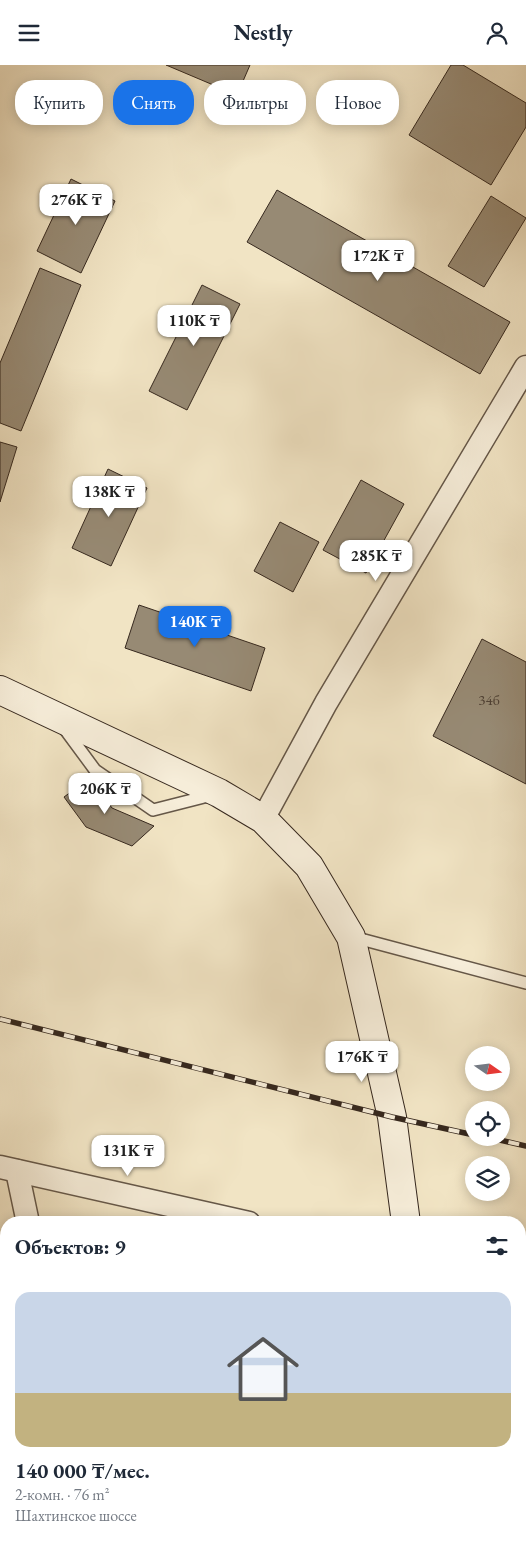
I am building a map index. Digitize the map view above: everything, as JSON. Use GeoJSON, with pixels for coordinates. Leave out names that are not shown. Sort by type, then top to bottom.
{"type":"FeatureCollection","features":[{"type":"Feature","properties":{"kind":"main road"},"geometry":{"type":"LineString","coordinates":[[0,691],[219,793],[263,819],[309,866],[351,937],[392,1117],[405,1216]]}},
{"type":"Feature","properties":{"kind":"street"},"geometry":{"type":"LineString","coordinates":[[263,819],[326,703],[526,367]]}},
{"type":"Feature","properties":{"kind":"street"},"geometry":{"type":"LineString","coordinates":[[8,1169],[25,1216]]}},
{"type":"Feature","properties":{"kind":"street"},"geometry":{"type":"LineString","coordinates":[[8,1169],[218,1216]]}},
{"type":"Feature","properties":{"kind":"lane"},"geometry":{"type":"LineString","coordinates":[[55,716],[95,770],[153,810],[219,793]]}},
{"type":"Feature","properties":{"kind":"lane"},"geometry":{"type":"LineString","coordinates":[[351,937],[526,983]]}},
{"type":"Feature","properties":{"kind":"building"},"geometry":{"type":"Polygon","coordinates":[[[166,65],[250,65],[244,80],[204,81],[166,65]]]}},
{"type":"Feature","properties":{"kind":"building"},"geometry":{"type":"Polygon","coordinates":[[[451,65],[463,65],[526,103],[526,127],[491,185],[409,135],[451,65]]]}},
{"type":"Feature","properties":{"kind":"building"},"geometry":{"type":"Polygon","coordinates":[[[71,179],[115,201],[81,273],[37,251],[71,179]]]}},
{"type":"Feature","properties":{"kind":"building"},"geometry":{"type":"Polygon","coordinates":[[[277,190],[510,322],[480,374],[247,242],[277,190]]]}},
{"type":"Feature","properties":{"kind":"building"},"geometry":{"type":"Polygon","coordinates":[[[491,196],[526,218],[484,287],[448,266],[491,196]]]}},
{"type":"Feature","properties":{"kind":"building"},"geometry":{"type":"Polygon","coordinates":[[[40,268],[81,285],[21,431],[0,423],[0,363],[40,268]]]}},
{"type":"Feature","properties":{"kind":"building"},"geometry":{"type":"Polygon","coordinates":[[[202,285],[240,304],[187,410],[149,391],[202,285]]]}},
{"type":"Feature","properties":{"kind":"building"},"geometry":{"type":"Polygon","coordinates":[[[0,442],[17,447],[0,502],[0,442]]]}},
{"type":"Feature","properties":{"kind":"building"},"geometry":{"type":"Polygon","coordinates":[[[108,469],[147,488],[111,566],[72,548],[108,469]]]}},
{"type":"Feature","properties":{"kind":"building"},"geometry":{"type":"Polygon","coordinates":[[[361,480],[404,504],[366,573],[323,550],[361,480]]]}},
{"type":"Feature","properties":{"kind":"building"},"geometry":{"type":"Polygon","coordinates":[[[280,522],[319,542],[293,592],[254,571],[280,522]]]}},
{"type":"Feature","properties":{"kind":"building"},"geometry":{"type":"Polygon","coordinates":[[[139,605],[265,648],[251,691],[125,648],[139,605]]]}},
{"type":"Feature","properties":{"kind":"building"},"geometry":{"type":"Polygon","coordinates":[[[482,639],[526,662],[526,784],[433,736],[482,639]]]}},
{"type":"Feature","properties":{"kind":"building"},"geometry":{"type":"Polygon","coordinates":[[[90,778],[112,808],[154,826],[132,846],[86,827],[64,797],[90,778]]]}},
{"type":"Feature","properties":{"kind":"railway"},"geometry":{"type":"LineString","coordinates":[[0,1019],[392,1117],[465,1133]]}},
{"type":"Feature","properties":{"kind":"railway"},"geometry":{"type":"LineString","coordinates":[[510,1142],[526,1146]]}}]}
